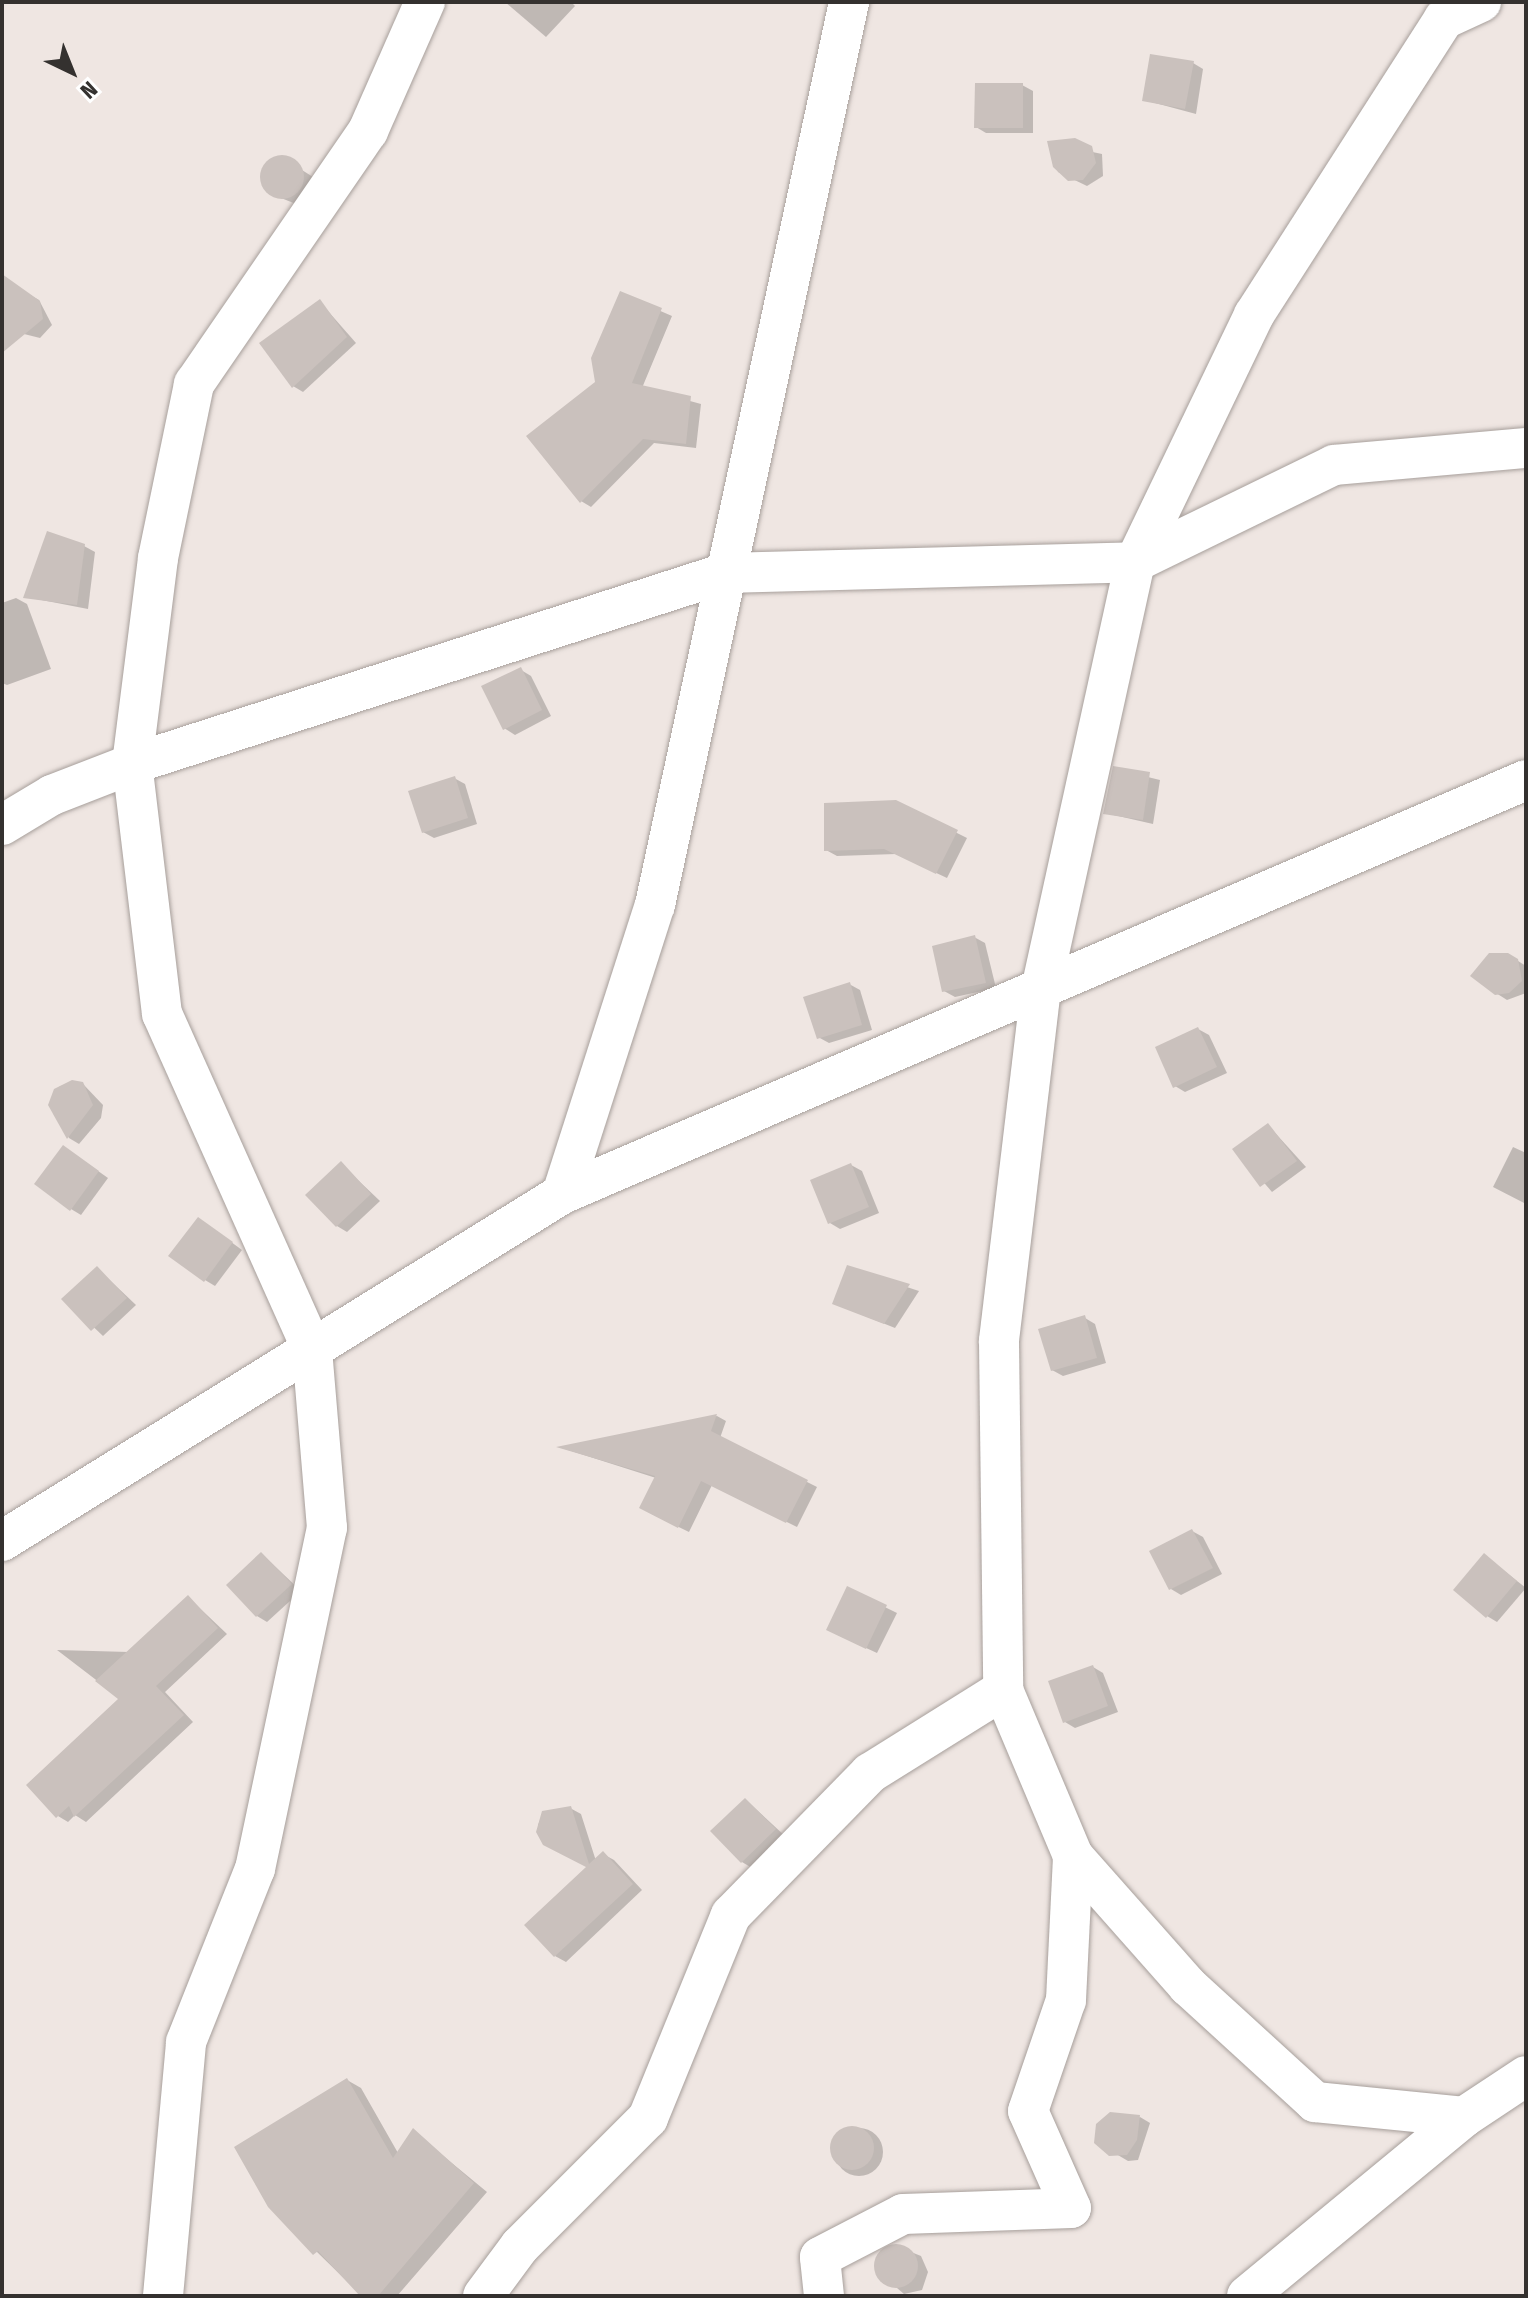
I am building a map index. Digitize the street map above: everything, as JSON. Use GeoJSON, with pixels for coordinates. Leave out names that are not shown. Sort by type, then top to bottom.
{"type":"FeatureCollection","features":[{"type":"Feature","properties":{"kind":"street"},"geometry":{"type":"LineString","coordinates":[[163,2296],[186,2042],[255,1869],[327,1528],[312,1349],[162,1014],[132,764],[158,558],[194,384],[368,131],[425,2]]}},
{"type":"Feature","properties":{"kind":"street"},"geometry":{"type":"LineString","coordinates":[[562,1194],[655,905],[849,2]]}},
{"type":"Feature","properties":{"kind":"street"},"geometry":{"type":"LineString","coordinates":[[1464,2117],[1315,2102],[1188,1986],[1073,1856],[1003,1690],[999,1341],[1041,988],[1135,562],[1254,315],[1444,19],[1481,2]]}},
{"type":"Feature","properties":{"kind":"street"},"geometry":{"type":"LineString","coordinates":[[2,825],[52,795],[132,764],[725,573],[1135,562],[1334,465],[1526,448]]}},
{"type":"Feature","properties":{"kind":"street"},"geometry":{"type":"LineString","coordinates":[[2,1541],[562,1194],[1526,780]]}},
{"type":"Feature","properties":{"kind":"street"},"geometry":{"type":"LineString","coordinates":[[483,2296],[520,2246],[648,2118],[731,1915],[870,1773],[1003,1690]]}},
{"type":"Feature","properties":{"kind":"street"},"geometry":{"type":"LineString","coordinates":[[824,2296],[820,2257],[903,2214],[1071,2208],[1028,2111],[1066,2000],[1073,1856]]}},
{"type":"Feature","properties":{"kind":"street"},"geometry":{"type":"LineString","coordinates":[[1247,2296],[1464,2117],[1526,2076]]}},
{"type":"Feature","properties":{"kind":"building"},"geometry":{"type":"Polygon","coordinates":[[[1150,54],[1194,61],[1185,109],[1142,101],[1150,54]]]}},
{"type":"Feature","properties":{"kind":"building"},"geometry":{"type":"Polygon","coordinates":[[[975,83],[1023,83],[1023,128],[974,128],[975,83]]]}},
{"type":"Feature","properties":{"kind":"building"},"geometry":{"type":"Polygon","coordinates":[[[1075,138],[1092,146],[1096,163],[1083,180],[1068,181],[1053,167],[1047,141],[1075,138]]]}},
{"type":"Feature","properties":{"kind":"building"},"geometry":{"type":"Polygon","coordinates":[[[282,155],[297,162],[304,177],[297,192],[282,199],[267,192],[260,177],[267,162],[282,155]]]}},
{"type":"Feature","properties":{"kind":"building"},"geometry":{"type":"Polygon","coordinates":[[[2,274],[40,301],[43,319],[2,353],[2,274]]]}},
{"type":"Feature","properties":{"kind":"building"},"geometry":{"type":"Polygon","coordinates":[[[620,291],[662,308],[632,383],[691,396],[686,444],[643,439],[580,503],[526,436],[595,382],[591,358],[620,291]]]}},
{"type":"Feature","properties":{"kind":"building"},"geometry":{"type":"Polygon","coordinates":[[[320,299],[347,337],[292,388],[259,343],[320,299]]]}},
{"type":"Feature","properties":{"kind":"building"},"geometry":{"type":"Polygon","coordinates":[[[47,531],[85,544],[77,605],[23,598],[47,531]]]}},
{"type":"Feature","properties":{"kind":"building"},"geometry":{"type":"Polygon","coordinates":[[[521,667],[542,710],[503,730],[481,686],[521,667]]]}},
{"type":"Feature","properties":{"kind":"building"},"geometry":{"type":"Polygon","coordinates":[[[1113,766],[1150,772],[1143,820],[1103,814],[1113,766]]]}},
{"type":"Feature","properties":{"kind":"building"},"geometry":{"type":"Polygon","coordinates":[[[455,776],[468,818],[422,833],[408,791],[455,776]]]}},
{"type":"Feature","properties":{"kind":"building"},"geometry":{"type":"Polygon","coordinates":[[[896,800],[958,830],[936,874],[884,849],[824,851],[824,803],[896,800]]]}},
{"type":"Feature","properties":{"kind":"building"},"geometry":{"type":"Polygon","coordinates":[[[975,935],[986,983],[942,992],[932,946],[975,935]]]}},
{"type":"Feature","properties":{"kind":"building"},"geometry":{"type":"Polygon","coordinates":[[[1489,953],[1508,953],[1518,959],[1522,981],[1509,993],[1495,995],[1470,976],[1489,953]]]}},
{"type":"Feature","properties":{"kind":"building"},"geometry":{"type":"Polygon","coordinates":[[[850,982],[862,1025],[817,1039],[803,997],[850,982]]]}},
{"type":"Feature","properties":{"kind":"building"},"geometry":{"type":"Polygon","coordinates":[[[1198,1027],[1217,1067],[1173,1088],[1155,1047],[1198,1027]]]}},
{"type":"Feature","properties":{"kind":"building"},"geometry":{"type":"Polygon","coordinates":[[[72,1080],[83,1082],[93,1105],[67,1139],[48,1105],[54,1089],[72,1080]]]}},
{"type":"Feature","properties":{"kind":"building"},"geometry":{"type":"Polygon","coordinates":[[[1268,1123],[1297,1161],[1260,1187],[1232,1149],[1268,1123]]]}},
{"type":"Feature","properties":{"kind":"building"},"geometry":{"type":"Polygon","coordinates":[[[63,1145],[99,1171],[70,1211],[34,1184],[63,1145]]]}},
{"type":"Feature","properties":{"kind":"building"},"geometry":{"type":"Polygon","coordinates":[[[341,1161],[371,1194],[336,1227],[305,1195],[341,1161]]]}},
{"type":"Feature","properties":{"kind":"building"},"geometry":{"type":"Polygon","coordinates":[[[851,1163],[869,1207],[828,1224],[810,1180],[851,1163]]]}},
{"type":"Feature","properties":{"kind":"building"},"geometry":{"type":"Polygon","coordinates":[[[198,1217],[233,1242],[204,1282],[168,1256],[198,1217]]]}},
{"type":"Feature","properties":{"kind":"building"},"geometry":{"type":"Polygon","coordinates":[[[847,1265],[910,1284],[884,1324],[832,1304],[847,1265]]]}},
{"type":"Feature","properties":{"kind":"building"},"geometry":{"type":"Polygon","coordinates":[[[97,1266],[127,1298],[91,1331],[61,1299],[97,1266]]]}},
{"type":"Feature","properties":{"kind":"building"},"geometry":{"type":"Polygon","coordinates":[[[1085,1315],[1097,1358],[1051,1371],[1038,1329],[1085,1315]]]}},
{"type":"Feature","properties":{"kind":"building"},"geometry":{"type":"Polygon","coordinates":[[[717,1414],[711,1431],[808,1480],[786,1523],[701,1481],[678,1528],[639,1508],[655,1476],[556,1447],[717,1414]]]}},
{"type":"Feature","properties":{"kind":"building"},"geometry":{"type":"Polygon","coordinates":[[[1192,1529],[1213,1568],[1169,1590],[1149,1551],[1192,1529]]]}},
{"type":"Feature","properties":{"kind":"building"},"geometry":{"type":"Polygon","coordinates":[[[261,1552],[292,1584],[256,1617],[226,1585],[261,1552]]]}},
{"type":"Feature","properties":{"kind":"building"},"geometry":{"type":"Polygon","coordinates":[[[1484,1553],[1517,1581],[1486,1618],[1453,1590],[1484,1553]]]}},
{"type":"Feature","properties":{"kind":"building"},"geometry":{"type":"Polygon","coordinates":[[[847,1586],[887,1605],[866,1649],[826,1630],[847,1586]]]}},
{"type":"Feature","properties":{"kind":"building"},"geometry":{"type":"Polygon","coordinates":[[[188,1595],[218,1628],[156,1686],[184,1715],[74,1817],[69,1806],[56,1818],[26,1785],[118,1699],[95,1681],[188,1595]]]}},
{"type":"Feature","properties":{"kind":"building"},"geometry":{"type":"Polygon","coordinates":[[[1093,1665],[1108,1706],[1063,1723],[1048,1681],[1093,1665]]]}},
{"type":"Feature","properties":{"kind":"building"},"geometry":{"type":"Polygon","coordinates":[[[745,1798],[776,1829],[741,1863],[710,1831],[745,1798]]]}},
{"type":"Feature","properties":{"kind":"building"},"geometry":{"type":"Polygon","coordinates":[[[571,1806],[589,1864],[603,1851],[633,1884],[554,1957],[524,1925],[586,1867],[543,1845],[536,1832],[542,1811],[571,1806]]]}},
{"type":"Feature","properties":{"kind":"building"},"geometry":{"type":"Polygon","coordinates":[[[347,2078],[393,2158],[413,2128],[474,2183],[378,2296],[360,2296],[318,2251],[313,2255],[268,2207],[234,2147],[347,2078]]]}},
{"type":"Feature","properties":{"kind":"building"},"geometry":{"type":"Polygon","coordinates":[[[1110,2112],[1140,2115],[1137,2140],[1127,2155],[1109,2156],[1094,2143],[1096,2124],[1110,2112]]]}},
{"type":"Feature","properties":{"kind":"building"},"geometry":{"type":"Polygon","coordinates":[[[852,2126],[868,2132],[874,2148],[868,2164],[852,2170],[836,2164],[830,2148],[836,2132],[852,2126]]]}},
{"type":"Feature","properties":{"kind":"building"},"geometry":{"type":"Polygon","coordinates":[[[896,2244],[911,2251],[918,2266],[911,2281],[896,2288],[881,2281],[874,2266],[881,2251],[896,2244]]]}}]}
